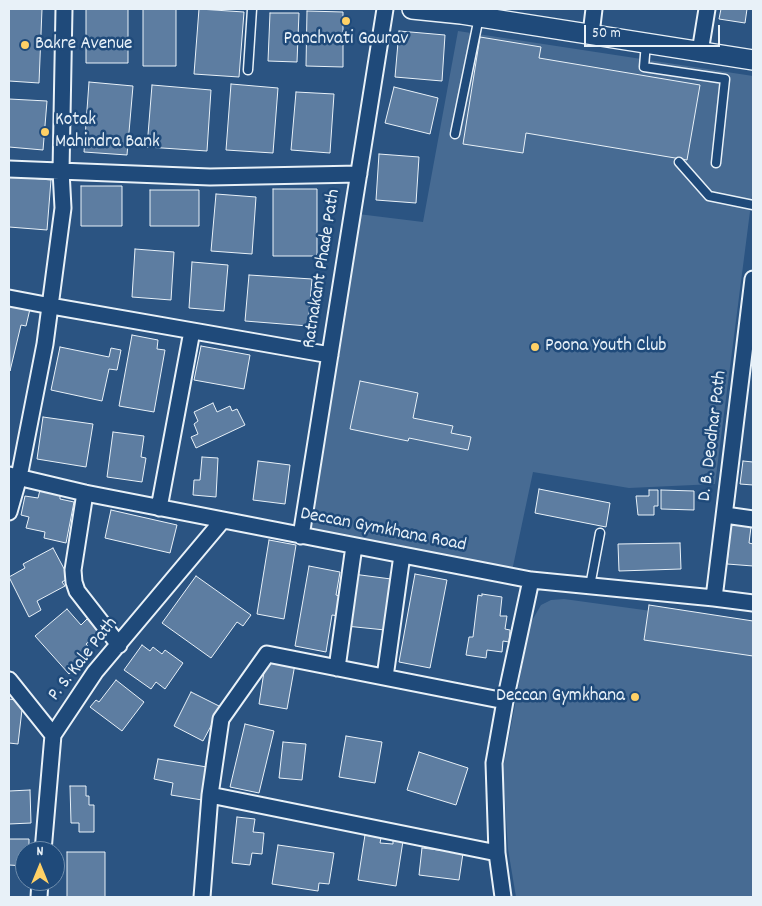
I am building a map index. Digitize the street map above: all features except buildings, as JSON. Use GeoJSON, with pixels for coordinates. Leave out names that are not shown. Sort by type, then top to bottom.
{"type":"FeatureCollection","features":[{"type":"Feature","properties":{"kind":"street"},"geometry":{"type":"LineString","coordinates":[[9,512],[14,476],[45,344],[63,208],[61,171],[64,9]]}},
{"type":"Feature","properties":{"kind":"street","name":"Ratnakant Phade Path"},"geometry":{"type":"LineString","coordinates":[[301,536],[385,9]]}},
{"type":"Feature","properties":{"kind":"street"},"geometry":{"type":"LineString","coordinates":[[412,9],[479,13],[591,34],[753,60]]}},
{"type":"Feature","properties":{"kind":"street"},"geometry":{"type":"LineString","coordinates":[[591,34],[594,9]]}},
{"type":"Feature","properties":{"kind":"street"},"geometry":{"type":"LineString","coordinates":[[700,52],[707,9]]}},
{"type":"Feature","properties":{"kind":"street"},"geometry":{"type":"LineString","coordinates":[[9,168],[210,177],[359,174]]}},
{"type":"Feature","properties":{"kind":"street","name":"D. B. Deodhar Path"},"geometry":{"type":"LineString","coordinates":[[714,598],[724,515],[748,358],[753,279]]}},
{"type":"Feature","properties":{"kind":"street"},"geometry":{"type":"LineString","coordinates":[[9,298],[330,355]]}},
{"type":"Feature","properties":{"kind":"street"},"geometry":{"type":"LineString","coordinates":[[159,508],[192,331]]}},
{"type":"Feature","properties":{"kind":"street","name":"Deccan Gymkhana Road"},"geometry":{"type":"LineString","coordinates":[[14,476],[85,493],[222,521],[531,580],[753,603]]}},
{"type":"Feature","properties":{"kind":"street"},"geometry":{"type":"LineString","coordinates":[[85,493],[73,570],[74,582],[77,591],[119,645]]}},
{"type":"Feature","properties":{"kind":"street"},"geometry":{"type":"LineString","coordinates":[[724,515],[753,519]]}},
{"type":"Feature","properties":{"kind":"street","name":"P. S. Kale Path"},"geometry":{"type":"LineString","coordinates":[[44,841],[53,734],[94,672],[119,645],[222,521]]}},
{"type":"Feature","properties":{"kind":"street"},"geometry":{"type":"LineString","coordinates":[[337,668],[354,546]]}},
{"type":"Feature","properties":{"kind":"street"},"geometry":{"type":"LineString","coordinates":[[386,677],[402,556]]}},
{"type":"Feature","properties":{"kind":"street"},"geometry":{"type":"LineString","coordinates":[[503,897],[497,853],[494,763],[505,701],[531,580]]}},
{"type":"Feature","properties":{"kind":"street"},"geometry":{"type":"LineString","coordinates":[[202,897],[210,795],[221,720],[267,654],[505,701]]}},
{"type":"Feature","properties":{"kind":"street"},"geometry":{"type":"LineString","coordinates":[[9,680],[53,734]]}},
{"type":"Feature","properties":{"kind":"street"},"geometry":{"type":"LineString","coordinates":[[210,795],[497,853]]}},
{"type":"Feature","properties":{"kind":"lane"},"geometry":{"type":"LineString","coordinates":[[248,70],[252,9]]}},
{"type":"Feature","properties":{"kind":"lane"},"geometry":{"type":"LineString","coordinates":[[455,134],[479,13]]}},
{"type":"Feature","properties":{"kind":"lane"},"geometry":{"type":"LineString","coordinates":[[646,43],[644,67],[724,79],[716,163]]}},
{"type":"Feature","properties":{"kind":"lane"},"geometry":{"type":"LineString","coordinates":[[679,162],[709,196],[753,205]]}},
{"type":"Feature","properties":{"kind":"lane"},"geometry":{"type":"LineString","coordinates":[[590,586],[600,533]]}},
{"type":"Feature","properties":{"kind":"shaded area","name":"Poona Youth Club"},"geometry":{"type":"Polygon","coordinates":[[[458,31],[753,76],[753,188],[715,484],[629,488],[533,472],[512,571],[308,532],[358,214],[423,222],[458,31]]]}},
{"type":"Feature","properties":{"kind":"shaded area","name":"Deccan Gymkhana"},"geometry":{"type":"Polygon","coordinates":[[[564,599],[753,625],[753,897],[516,897],[508,849],[503,769],[530,624],[541,605],[551,600],[564,599]]]}},
{"type":"Feature","properties":{"kind":"place","name":"Panchvati Gaurav"},"geometry":{"type":"Point","coordinates":[346,21]}},
{"type":"Feature","properties":{"kind":"place","name":"Bakre Avenue"},"geometry":{"type":"Point","coordinates":[25,45]}},
{"type":"Feature","properties":{"kind":"place","name":"Kotak Mahindra Bank"},"geometry":{"type":"Point","coordinates":[45,132]}},
{"type":"Feature","properties":{"kind":"place","name":"Poona Youth Club"},"geometry":{"type":"Point","coordinates":[535,347]}},
{"type":"Feature","properties":{"kind":"place","name":"Deccan Gymkhana"},"geometry":{"type":"Point","coordinates":[635,697]}}]}
